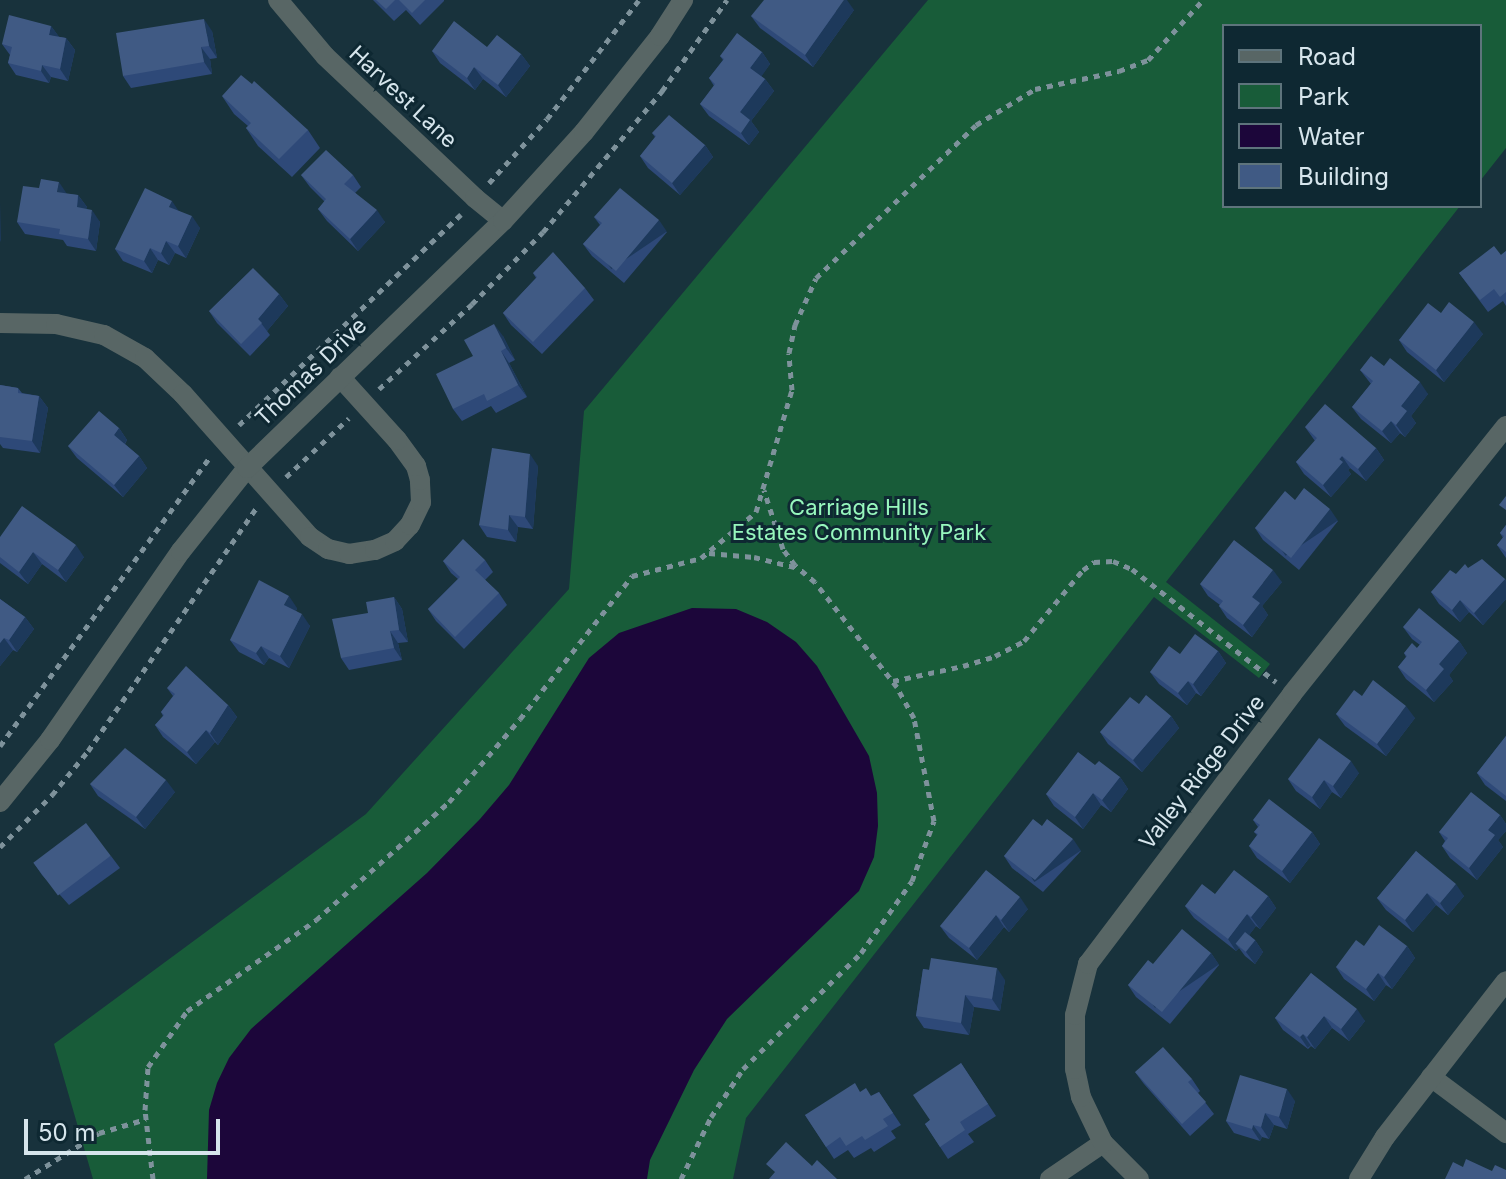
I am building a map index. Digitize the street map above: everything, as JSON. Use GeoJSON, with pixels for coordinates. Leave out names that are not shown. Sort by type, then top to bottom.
{"type":"FeatureCollection","features":[{"type":"Feature","properties":{"kind":"street","name":"Harvest Lane"},"geometry":{"type":"LineString","coordinates":[[278,0],[325,56],[503,221]]}},
{"type":"Feature","properties":{"kind":"street","name":"Thomas Drive"},"geometry":{"type":"LineString","coordinates":[[0,802],[50,740],[181,551],[247,468],[503,221],[584,132],[660,36],[683,0]]}},
{"type":"Feature","properties":{"kind":"street"},"geometry":{"type":"LineString","coordinates":[[0,323],[56,324],[104,335],[145,358],[183,394],[310,537],[328,549],[349,554],[375,550],[395,541],[410,525],[421,502],[416,466],[397,440],[340,377]]}},
{"type":"Feature","properties":{"kind":"street","name":"Valley Ridge Drive"},"geometry":{"type":"LineString","coordinates":[[1139,1179],[1103,1143],[1089,1120],[1075,1069],[1075,1015],[1088,964],[1292,694],[1506,426]]}},
{"type":"Feature","properties":{"kind":"street"},"geometry":{"type":"LineString","coordinates":[[1359,1179],[1385,1137],[1506,981]]}},
{"type":"Feature","properties":{"kind":"street"},"geometry":{"type":"LineString","coordinates":[[1431,1077],[1506,1133]]}},
{"type":"Feature","properties":{"kind":"street"},"geometry":{"type":"LineString","coordinates":[[1050,1179],[1103,1143]]}},
{"type":"Feature","properties":{"kind":"path"},"geometry":{"type":"LineString","coordinates":[[453,223],[547,119],[639,0]]}},
{"type":"Feature","properties":{"kind":"path"},"geometry":{"type":"LineString","coordinates":[[153,1179],[146,1119],[148,1067],[187,1011],[316,920],[449,802],[520,719],[632,576],[701,558],[756,512],[792,390],[789,353],[795,325],[816,278],[976,125],[1035,89],[1119,71],[1148,60],[1203,0]]}},
{"type":"Feature","properties":{"kind":"path"},"geometry":{"type":"LineString","coordinates":[[681,1179],[711,1117],[743,1069],[861,953],[912,881],[934,821],[914,718],[893,681],[815,582],[783,549],[763,489]]}},
{"type":"Feature","properties":{"kind":"path"},"geometry":{"type":"LineString","coordinates":[[708,553],[754,557],[799,568]]}},
{"type":"Feature","properties":{"kind":"path"},"geometry":{"type":"LineString","coordinates":[[893,681],[963,666],[995,656],[1024,641],[1083,570],[1094,562],[1113,561],[1132,569],[1292,694]]}},
{"type":"Feature","properties":{"kind":"path"},"geometry":{"type":"LineString","coordinates":[[25,1179],[99,1133],[146,1119]]}},
{"type":"Feature","properties":{"kind":"green space","name":"Carriage Hills Estates Community Park"},"geometry":{"type":"Polygon","coordinates":[[[928,0],[1506,0],[1506,148],[1482,178],[1482,24],[1222,24],[1222,208],[1458,208],[1166,582],[1270,664],[1259,678],[1154,597],[746,1118],[733,1179],[93,1179],[54,1044],[366,814],[569,589],[584,411],[928,0]]]}},
{"type":"Feature","properties":{"kind":"water"},"geometry":{"type":"Polygon","coordinates":[[[692,608],[736,609],[767,622],[796,642],[817,666],[869,756],[877,793],[878,826],[874,857],[859,891],[727,1019],[694,1070],[650,1160],[647,1179],[207,1179],[209,1110],[229,1058],[251,1029],[427,873],[480,819],[509,785],[589,658],[619,633],[692,608]]]}},
{"type":"Feature","properties":{"kind":"building"},"geometry":{"type":"Polygon","coordinates":[[[376,0],[395,0],[386,9],[376,0]]]}},
{"type":"Feature","properties":{"kind":"building"},"geometry":{"type":"Polygon","coordinates":[[[399,0],[425,0],[412,13],[399,0]]]}},
{"type":"Feature","properties":{"kind":"building"},"geometry":{"type":"Polygon","coordinates":[[[764,0],[844,0],[805,55],[751,16],[764,0]]]}},
{"type":"Feature","properties":{"kind":"building"},"geometry":{"type":"Polygon","coordinates":[[[9,15],[51,26],[49,35],[66,38],[60,69],[42,65],[41,71],[8,63],[12,47],[2,44],[9,15]]]}},
{"type":"Feature","properties":{"kind":"building"},"geometry":{"type":"Polygon","coordinates":[[[204,19],[209,46],[201,47],[204,62],[123,76],[116,33],[204,19]]]}},
{"type":"Feature","properties":{"kind":"building"},"geometry":{"type":"Polygon","coordinates":[[[454,21],[487,47],[497,35],[521,54],[498,85],[474,67],[467,78],[432,51],[454,21]]]}},
{"type":"Feature","properties":{"kind":"building"},"geometry":{"type":"Polygon","coordinates":[[[737,33],[762,52],[750,68],[765,79],[740,112],[750,120],[741,133],[700,104],[715,84],[709,78],[724,59],[720,56],[737,33]]]}},
{"type":"Feature","properties":{"kind":"building"},"geometry":{"type":"Polygon","coordinates":[[[241,75],[252,84],[254,81],[308,130],[279,159],[246,128],[251,123],[222,96],[241,75]]]}},
{"type":"Feature","properties":{"kind":"building"},"geometry":{"type":"Polygon","coordinates":[[[669,115],[705,145],[672,183],[640,156],[656,136],[652,133],[669,115]]]}},
{"type":"Feature","properties":{"kind":"building"},"geometry":{"type":"Polygon","coordinates":[[[326,150],[353,175],[344,184],[377,210],[350,239],[318,209],[326,199],[301,175],[326,150]]]}},
{"type":"Feature","properties":{"kind":"building"},"geometry":{"type":"Polygon","coordinates":[[[41,179],[59,182],[57,192],[78,195],[77,207],[92,210],[88,239],[59,234],[60,229],[17,222],[23,186],[39,188],[41,179]]]}},
{"type":"Feature","properties":{"kind":"building"},"geometry":{"type":"Polygon","coordinates":[[[145,188],[172,201],[169,207],[192,216],[178,246],[166,241],[161,253],[150,248],[144,261],[115,249],[145,188]]]}},
{"type":"Feature","properties":{"kind":"building"},"geometry":{"type":"Polygon","coordinates":[[[620,188],[659,220],[616,271],[583,244],[602,223],[594,217],[620,188]]]}},
{"type":"Feature","properties":{"kind":"building"},"geometry":{"type":"Polygon","coordinates":[[[1494,246],[1501,255],[1506,251],[1506,292],[1500,297],[1494,289],[1480,300],[1459,273],[1494,246]]]}},
{"type":"Feature","properties":{"kind":"building"},"geometry":{"type":"Polygon","coordinates":[[[553,252],[585,288],[533,342],[503,313],[537,277],[533,273],[553,252]]]}},
{"type":"Feature","properties":{"kind":"building"},"geometry":{"type":"Polygon","coordinates":[[[253,268],[279,294],[258,319],[262,323],[241,344],[209,311],[253,268]]]}},
{"type":"Feature","properties":{"kind":"building"},"geometry":{"type":"Polygon","coordinates":[[[1449,302],[1474,322],[1436,370],[1399,340],[1428,303],[1441,313],[1449,302]]]}},
{"type":"Feature","properties":{"kind":"building"},"geometry":{"type":"Polygon","coordinates":[[[494,324],[506,348],[501,351],[518,385],[487,401],[484,394],[453,409],[436,374],[473,356],[464,340],[494,324]]]}},
{"type":"Feature","properties":{"kind":"building"},"geometry":{"type":"Polygon","coordinates":[[[1371,356],[1384,366],[1390,358],[1420,382],[1401,406],[1407,411],[1396,425],[1391,421],[1382,431],[1352,407],[1373,381],[1360,370],[1371,356]]]}},
{"type":"Feature","properties":{"kind":"building"},"geometry":{"type":"Polygon","coordinates":[[[0,385],[18,388],[18,393],[39,396],[32,441],[0,437],[0,385]]]}},
{"type":"Feature","properties":{"kind":"building"},"geometry":{"type":"Polygon","coordinates":[[[1325,404],[1376,448],[1358,469],[1342,456],[1339,459],[1343,462],[1323,485],[1296,462],[1317,438],[1305,427],[1325,404]]]}},
{"type":"Feature","properties":{"kind":"building"},"geometry":{"type":"Polygon","coordinates":[[[99,411],[119,428],[114,435],[139,456],[114,485],[68,446],[99,411]]]}},
{"type":"Feature","properties":{"kind":"building"},"geometry":{"type":"Polygon","coordinates":[[[492,448],[530,454],[525,517],[509,515],[508,530],[479,525],[492,448]]]}},
{"type":"Feature","properties":{"kind":"building"},"geometry":{"type":"Polygon","coordinates":[[[1304,488],[1330,509],[1291,558],[1255,528],[1285,491],[1295,500],[1304,488]]]}},
{"type":"Feature","properties":{"kind":"building"},"geometry":{"type":"Polygon","coordinates":[[[1506,496],[1506,510],[1499,505],[1506,496]]]}},
{"type":"Feature","properties":{"kind":"building"},"geometry":{"type":"Polygon","coordinates":[[[22,506],[76,545],[58,570],[33,552],[19,572],[0,557],[0,537],[22,506]]]}},
{"type":"Feature","properties":{"kind":"building"},"geometry":{"type":"Polygon","coordinates":[[[1506,525],[1506,552],[1497,545],[1504,536],[1500,533],[1506,525]]]}},
{"type":"Feature","properties":{"kind":"building"},"geometry":{"type":"Polygon","coordinates":[[[463,539],[485,560],[475,570],[499,593],[455,637],[428,609],[460,577],[443,561],[463,539]]]}},
{"type":"Feature","properties":{"kind":"building"},"geometry":{"type":"Polygon","coordinates":[[[1234,540],[1273,570],[1252,597],[1260,603],[1243,625],[1219,606],[1223,601],[1200,584],[1234,540]]]}},
{"type":"Feature","properties":{"kind":"building"},"geometry":{"type":"Polygon","coordinates":[[[1482,559],[1505,579],[1474,613],[1460,600],[1452,610],[1431,592],[1450,570],[1456,574],[1465,564],[1468,568],[1482,559]]]}},
{"type":"Feature","properties":{"kind":"building"},"geometry":{"type":"Polygon","coordinates":[[[259,580],[289,596],[284,605],[302,614],[280,656],[261,646],[256,653],[230,640],[259,580]]]}},
{"type":"Feature","properties":{"kind":"building"},"geometry":{"type":"Polygon","coordinates":[[[394,597],[399,630],[390,631],[394,648],[341,658],[332,619],[368,613],[366,602],[394,597]]]}},
{"type":"Feature","properties":{"kind":"building"},"geometry":{"type":"Polygon","coordinates":[[[0,599],[25,617],[9,640],[4,638],[0,643],[0,599]]]}},
{"type":"Feature","properties":{"kind":"building"},"geometry":{"type":"Polygon","coordinates":[[[1419,608],[1459,641],[1439,664],[1444,669],[1426,690],[1398,667],[1412,643],[1417,648],[1422,642],[1403,627],[1419,608]]]}},
{"type":"Feature","properties":{"kind":"building"},"geometry":{"type":"Polygon","coordinates":[[[1195,634],[1218,651],[1193,684],[1188,681],[1178,693],[1150,672],[1169,646],[1180,654],[1195,634]]]}},
{"type":"Feature","properties":{"kind":"building"},"geometry":{"type":"Polygon","coordinates":[[[186,666],[228,705],[210,733],[206,730],[187,752],[155,725],[175,694],[167,688],[186,666]]]}},
{"type":"Feature","properties":{"kind":"building"},"geometry":{"type":"Polygon","coordinates":[[[1373,680],[1406,706],[1377,744],[1336,714],[1354,690],[1362,696],[1373,680]]]}},
{"type":"Feature","properties":{"kind":"building"},"geometry":{"type":"Polygon","coordinates":[[[1146,695],[1171,716],[1133,760],[1100,732],[1130,697],[1139,704],[1146,695]]]}},
{"type":"Feature","properties":{"kind":"building"},"geometry":{"type":"Polygon","coordinates":[[[1506,736],[1506,796],[1477,773],[1506,736]]]}},
{"type":"Feature","properties":{"kind":"building"},"geometry":{"type":"Polygon","coordinates":[[[1319,738],[1351,761],[1333,786],[1324,780],[1312,797],[1288,779],[1319,738]]]}},
{"type":"Feature","properties":{"kind":"building"},"geometry":{"type":"Polygon","coordinates":[[[125,748],[166,780],[136,817],[90,784],[125,748]]]}},
{"type":"Feature","properties":{"kind":"building"},"geometry":{"type":"Polygon","coordinates":[[[1078,752],[1095,765],[1099,761],[1120,777],[1102,800],[1093,793],[1075,817],[1046,794],[1078,752]]]}},
{"type":"Feature","properties":{"kind":"building"},"geometry":{"type":"Polygon","coordinates":[[[1471,792],[1500,815],[1488,830],[1495,835],[1469,868],[1442,846],[1448,838],[1439,832],[1471,792]]]}},
{"type":"Feature","properties":{"kind":"building"},"geometry":{"type":"Polygon","coordinates":[[[1269,799],[1312,832],[1282,871],[1249,846],[1258,834],[1254,832],[1260,825],[1253,820],[1269,799]]]}},
{"type":"Feature","properties":{"kind":"building"},"geometry":{"type":"Polygon","coordinates":[[[1033,819],[1042,826],[1047,819],[1073,839],[1035,880],[1004,856],[1033,819]]]}},
{"type":"Feature","properties":{"kind":"building"},"geometry":{"type":"Polygon","coordinates":[[[86,823],[111,856],[58,895],[33,863],[86,823]]]}},
{"type":"Feature","properties":{"kind":"building"},"geometry":{"type":"Polygon","coordinates":[[[1416,851],[1456,884],[1440,903],[1427,893],[1405,920],[1377,898],[1416,851]]]}},
{"type":"Feature","properties":{"kind":"building"},"geometry":{"type":"Polygon","coordinates":[[[986,870],[1020,897],[1001,920],[996,915],[969,948],[940,926],[986,870]]]}},
{"type":"Feature","properties":{"kind":"building"},"geometry":{"type":"Polygon","coordinates":[[[1234,870],[1268,896],[1251,917],[1247,914],[1228,939],[1185,906],[1202,884],[1215,894],[1234,870]]]}},
{"type":"Feature","properties":{"kind":"building"},"geometry":{"type":"Polygon","coordinates":[[[1379,925],[1407,946],[1384,977],[1378,973],[1366,989],[1336,967],[1356,940],[1364,946],[1379,925]]]}},
{"type":"Feature","properties":{"kind":"building"},"geometry":{"type":"Polygon","coordinates":[[[1182,929],[1211,953],[1162,1012],[1128,985],[1148,960],[1153,964],[1182,929]]]}},
{"type":"Feature","properties":{"kind":"building"},"geometry":{"type":"Polygon","coordinates":[[[1245,932],[1255,940],[1246,952],[1236,944],[1245,932]]]}},
{"type":"Feature","properties":{"kind":"building"},"geometry":{"type":"Polygon","coordinates":[[[931,958],[997,968],[992,999],[965,995],[961,1023],[916,1016],[923,969],[929,970],[931,958]]]}},
{"type":"Feature","properties":{"kind":"building"},"geometry":{"type":"Polygon","coordinates":[[[1311,973],[1357,1009],[1341,1029],[1324,1016],[1307,1037],[1303,1034],[1300,1037],[1275,1018],[1311,973]]]}},
{"type":"Feature","properties":{"kind":"building"},"geometry":{"type":"Polygon","coordinates":[[[1163,1047],[1192,1079],[1188,1082],[1206,1102],[1182,1124],[1135,1072],[1163,1047]]]}},
{"type":"Feature","properties":{"kind":"building"},"geometry":{"type":"Polygon","coordinates":[[[961,1063],[988,1104],[960,1122],[965,1130],[940,1147],[925,1124],[930,1120],[913,1095],[961,1063]]]}},
{"type":"Feature","properties":{"kind":"building"},"geometry":{"type":"Polygon","coordinates":[[[1240,1075],[1287,1089],[1279,1117],[1265,1113],[1261,1127],[1253,1125],[1252,1129],[1226,1121],[1240,1075]]]}},
{"type":"Feature","properties":{"kind":"building"},"geometry":{"type":"Polygon","coordinates":[[[855,1083],[860,1092],[866,1088],[871,1096],[879,1092],[893,1113],[883,1119],[888,1126],[865,1140],[862,1136],[846,1146],[840,1137],[826,1147],[805,1115],[855,1083]]]}},
{"type":"Feature","properties":{"kind":"building"},"geometry":{"type":"Polygon","coordinates":[[[786,1142],[812,1166],[817,1160],[837,1179],[769,1179],[775,1172],[766,1164],[786,1142]]]}},
{"type":"Feature","properties":{"kind":"building"},"geometry":{"type":"Polygon","coordinates":[[[1466,1159],[1492,1171],[1495,1165],[1506,1170],[1506,1179],[1445,1179],[1453,1162],[1463,1167],[1466,1159]]]}}]}
